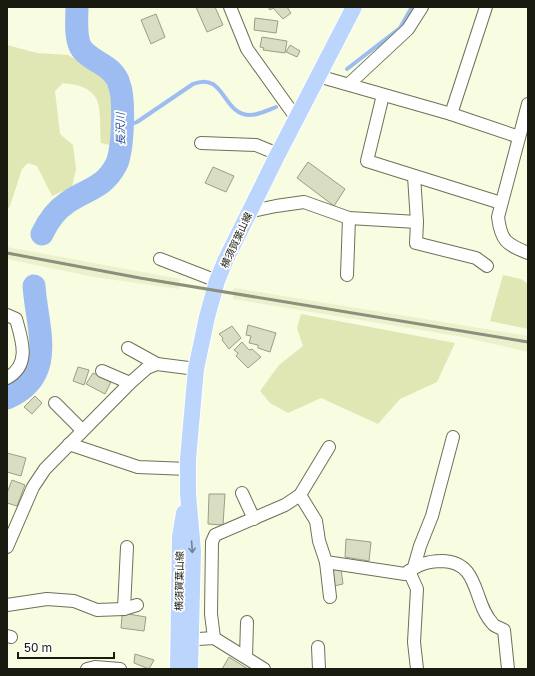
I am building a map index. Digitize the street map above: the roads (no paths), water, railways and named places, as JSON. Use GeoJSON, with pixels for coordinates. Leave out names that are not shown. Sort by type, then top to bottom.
{"type":"FeatureCollection","features":[{"type":"Feature","properties":{"kind":"main road","name":"横須賀葉山線"},"geometry":{"type":"LineString","coordinates":[[178,669],[184,640],[193,551],[188,494],[188,469],[196,369],[217,281],[248,212],[354,7]]}},
{"type":"Feature","properties":{"kind":"main road","name":"横須賀葉山線"},"geometry":{"type":"LineString","coordinates":[[184,640],[190,669]]}},
{"type":"Feature","properties":{"kind":"street"},"geometry":{"type":"LineString","coordinates":[[230,7],[247,49],[297,119]]}},
{"type":"Feature","properties":{"kind":"street"},"geometry":{"type":"LineString","coordinates":[[349,84],[408,29],[422,7]]}},
{"type":"Feature","properties":{"kind":"street"},"geometry":{"type":"LineString","coordinates":[[451,114],[486,7]]}},
{"type":"Feature","properties":{"kind":"street"},"geometry":{"type":"LineString","coordinates":[[318,76],[451,114],[519,136]]}},
{"type":"Feature","properties":{"kind":"street"},"geometry":{"type":"LineString","coordinates":[[383,94],[367,161],[501,203]]}},
{"type":"Feature","properties":{"kind":"street"},"geometry":{"type":"LineString","coordinates":[[528,104],[498,217],[500,232],[510,246],[528,253]]}},
{"type":"Feature","properties":{"kind":"street"},"geometry":{"type":"LineString","coordinates":[[201,143],[256,145],[278,154]]}},
{"type":"Feature","properties":{"kind":"street"},"geometry":{"type":"LineString","coordinates":[[414,176],[417,222],[416,244],[476,258],[487,266]]}},
{"type":"Feature","properties":{"kind":"street"},"geometry":{"type":"LineString","coordinates":[[248,212],[304,202],[349,218],[417,222]]}},
{"type":"Feature","properties":{"kind":"street"},"geometry":{"type":"LineString","coordinates":[[347,275],[349,218]]}},
{"type":"Feature","properties":{"kind":"street"},"geometry":{"type":"LineString","coordinates":[[160,260],[217,281]]}},
{"type":"Feature","properties":{"kind":"street"},"geometry":{"type":"LineString","coordinates":[[7,315],[16,319],[23,345],[23,356],[19,367],[7,378]]}},
{"type":"Feature","properties":{"kind":"street"},"geometry":{"type":"LineString","coordinates":[[128,348],[157,364],[196,369]]}},
{"type":"Feature","properties":{"kind":"street"},"geometry":{"type":"LineString","coordinates":[[7,547],[33,487],[45,469],[130,383],[147,368],[157,364]]}},
{"type":"Feature","properties":{"kind":"street"},"geometry":{"type":"LineString","coordinates":[[102,371],[130,383]]}},
{"type":"Feature","properties":{"kind":"street"},"geometry":{"type":"LineString","coordinates":[[54,403],[82,430]]}},
{"type":"Feature","properties":{"kind":"street"},"geometry":{"type":"LineString","coordinates":[[418,669],[414,642],[417,590],[412,569],[432,516],[453,437]]}},
{"type":"Feature","properties":{"kind":"street"},"geometry":{"type":"LineString","coordinates":[[69,444],[138,467],[188,469]]}},
{"type":"Feature","properties":{"kind":"street"},"geometry":{"type":"LineString","coordinates":[[214,638],[211,614],[212,542],[215,535],[285,505],[300,495],[329,447]]}},
{"type":"Feature","properties":{"kind":"street"},"geometry":{"type":"LineString","coordinates":[[242,493],[254,519]]}},
{"type":"Feature","properties":{"kind":"street"},"geometry":{"type":"LineString","coordinates":[[300,495],[316,521],[319,541],[326,562],[330,597]]}},
{"type":"Feature","properties":{"kind":"street"},"geometry":{"type":"LineString","coordinates":[[124,609],[127,547]]}},
{"type":"Feature","properties":{"kind":"street"},"geometry":{"type":"LineString","coordinates":[[326,562],[405,574],[412,569],[430,561],[454,562],[464,568],[471,576],[479,599],[493,624],[504,630],[508,669]]}},
{"type":"Feature","properties":{"kind":"street"},"geometry":{"type":"LineString","coordinates":[[7,605],[47,599],[74,601],[97,610],[124,609],[137,605]]}},
{"type":"Feature","properties":{"kind":"street"},"geometry":{"type":"LineString","coordinates":[[246,658],[247,622]]}},
{"type":"Feature","properties":{"kind":"street"},"geometry":{"type":"LineString","coordinates":[[184,640],[214,638],[264,669]]}},
{"type":"Feature","properties":{"kind":"street"},"geometry":{"type":"LineString","coordinates":[[318,647],[319,669]]}},
{"type":"Feature","properties":{"kind":"street"},"geometry":{"type":"LineString","coordinates":[[87,669],[95,667],[120,669]]}},
{"type":"Feature","properties":{"kind":"waterway","name":"長沢川"},"geometry":{"type":"LineString","coordinates":[[42,234],[56,212],[68,202],[101,183],[111,173],[116,165],[122,137],[123,112],[121,91],[118,82],[111,71],[86,54],[80,46],[77,32],[77,7]]}},
{"type":"Feature","properties":{"kind":"waterway"},"geometry":{"type":"LineString","coordinates":[[347,69],[400,28],[412,7]]}},
{"type":"Feature","properties":{"kind":"waterway"},"geometry":{"type":"LineString","coordinates":[[121,128],[137,122],[193,84],[203,82],[211,83],[218,88],[228,102],[241,113],[253,115],[276,107]]}},
{"type":"Feature","properties":{"kind":"waterway","name":"長沢川"},"geometry":{"type":"LineString","coordinates":[[7,398],[23,389],[33,377],[39,364],[41,350],[34,286]]}},
{"type":"Feature","properties":{"kind":"railway"},"geometry":{"type":"LineString","coordinates":[[7,253],[140,278],[528,342]]}}]}
